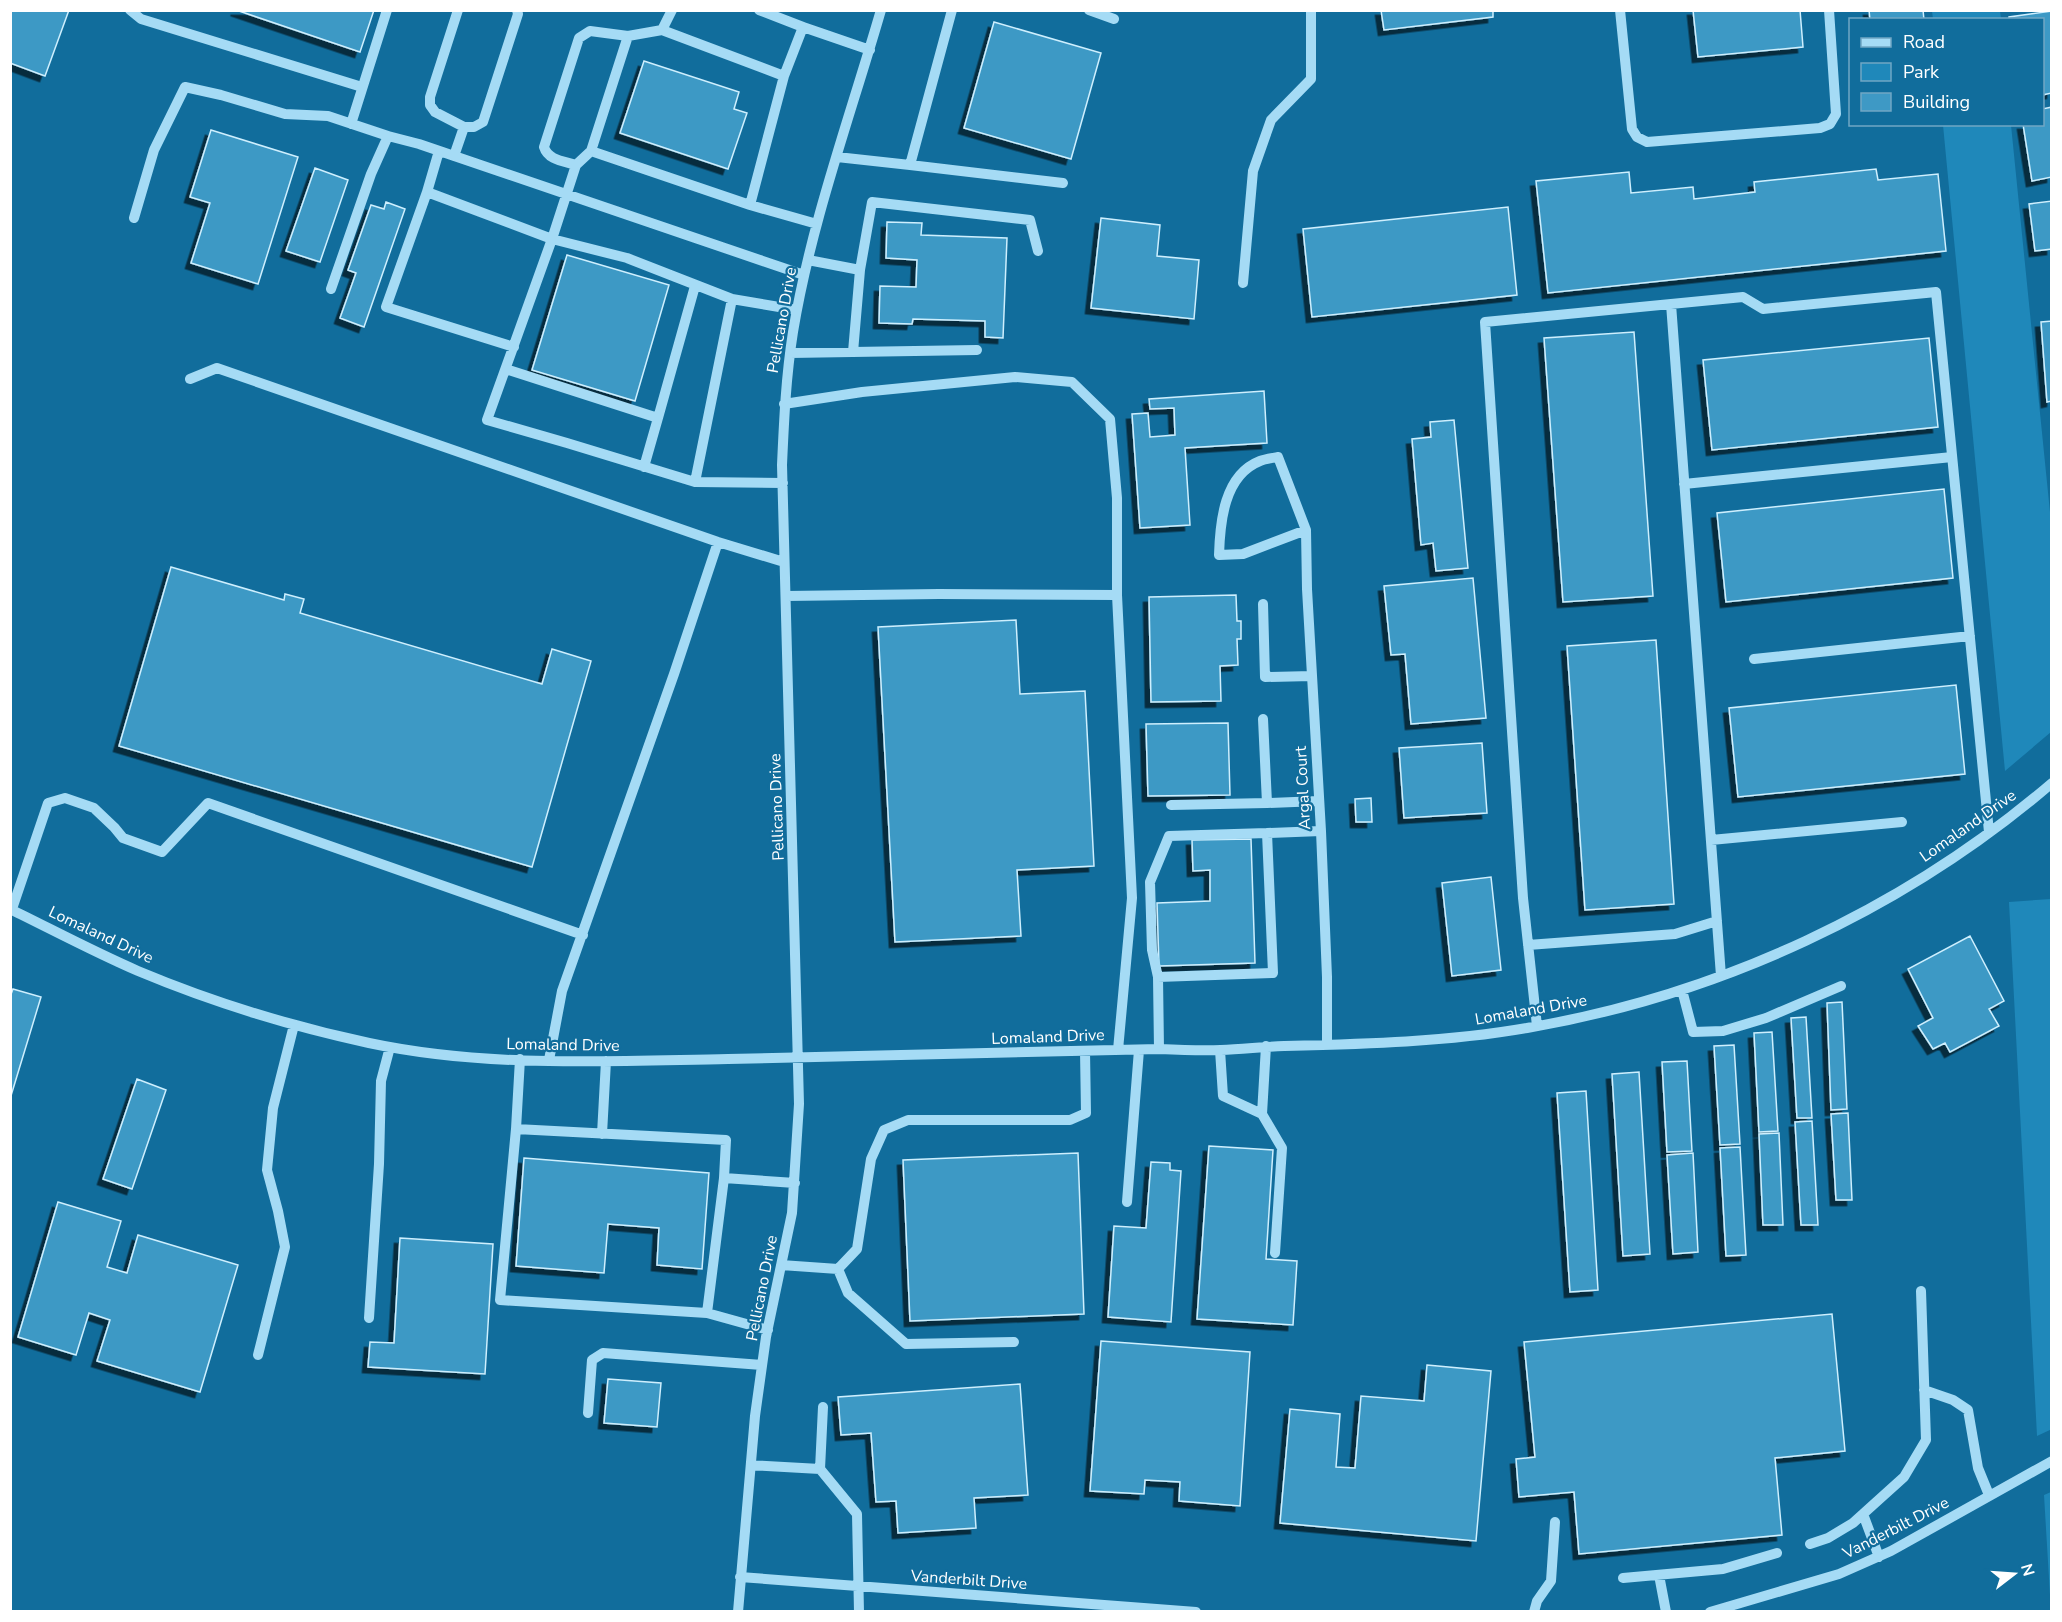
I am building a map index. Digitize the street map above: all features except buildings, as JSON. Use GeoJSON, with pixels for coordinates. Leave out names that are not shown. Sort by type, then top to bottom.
{"type":"FeatureCollection","features":[{"type":"Feature","properties":{"kind":"street"},"geometry":{"type":"LineString","coordinates":[[130,10],[141,19],[363,87]]}},
{"type":"Feature","properties":{"kind":"street"},"geometry":{"type":"LineString","coordinates":[[351,124],[387,10]]}},
{"type":"Feature","properties":{"kind":"street"},"geometry":{"type":"LineString","coordinates":[[458,10],[430,97],[430,105],[435,112],[464,127],[474,127],[483,122],[518,14],[517,10]]}},
{"type":"Feature","properties":{"kind":"street"},"geometry":{"type":"LineString","coordinates":[[662,30],[672,10]]}},
{"type":"Feature","properties":{"kind":"street"},"geometry":{"type":"LineString","coordinates":[[759,10],[870,50]]}},
{"type":"Feature","properties":{"kind":"street","name":"Pellicano Drive"},"geometry":{"type":"LineString","coordinates":[[738,1611],[762,1365],[792,1213],[799,1104],[784,562],[784,404],[790,353],[804,275],[881,10]]}},
{"type":"Feature","properties":{"kind":"street"},"geometry":{"type":"LineString","coordinates":[[910,165],[952,10]]}},
{"type":"Feature","properties":{"kind":"street"},"geometry":{"type":"LineString","coordinates":[[1089,10],[1114,19]]}},
{"type":"Feature","properties":{"kind":"street"},"geometry":{"type":"LineString","coordinates":[[1243,283],[1253,171],[1271,120],[1311,79],[1311,10]]}},
{"type":"Feature","properties":{"kind":"street"},"geometry":{"type":"LineString","coordinates":[[1620,10],[1632,129],[1637,137],[1647,142],[1820,128],[1830,124],[1836,114],[1829,10]]}},
{"type":"Feature","properties":{"kind":"street"},"geometry":{"type":"LineString","coordinates":[[750,205],[784,76],[803,27]]}},
{"type":"Feature","properties":{"kind":"street"},"geometry":{"type":"LineString","coordinates":[[576,165],[551,158],[544,147],[579,38],[590,31],[628,36],[662,30],[784,76]]}},
{"type":"Feature","properties":{"kind":"street"},"geometry":{"type":"LineString","coordinates":[[628,36],[591,152],[576,165],[488,420],[695,482],[783,483]]}},
{"type":"Feature","properties":{"kind":"street"},"geometry":{"type":"LineString","coordinates":[[134,218],[154,150],[185,87],[285,114],[328,116],[454,156],[804,275]]}},
{"type":"Feature","properties":{"kind":"street"},"geometry":{"type":"LineString","coordinates":[[454,156],[464,127]]}},
{"type":"Feature","properties":{"kind":"street"},"geometry":{"type":"LineString","coordinates":[[331,289],[370,174],[388,136]]}},
{"type":"Feature","properties":{"kind":"street"},"geometry":{"type":"LineString","coordinates":[[439,151],[428,192],[386,307],[514,347]]}},
{"type":"Feature","properties":{"kind":"street"},"geometry":{"type":"LineString","coordinates":[[591,152],[750,205],[817,224]]}},
{"type":"Feature","properties":{"kind":"street"},"geometry":{"type":"LineString","coordinates":[[837,157],[1063,183]]}},
{"type":"Feature","properties":{"kind":"street"},"geometry":{"type":"LineString","coordinates":[[428,192],[552,239],[627,258],[732,299],[797,310]]}},
{"type":"Feature","properties":{"kind":"street"},"geometry":{"type":"LineString","coordinates":[[853,352],[860,270],[872,202],[1030,220],[1038,251]]}},
{"type":"Feature","properties":{"kind":"street"},"geometry":{"type":"LineString","coordinates":[[808,260],[860,270]]}},
{"type":"Feature","properties":{"kind":"street"},"geometry":{"type":"LineString","coordinates":[[644,467],[695,286]]}},
{"type":"Feature","properties":{"kind":"street"},"geometry":{"type":"LineString","coordinates":[[1537,1026],[1522,875],[1485,322],[1743,297],[1763,309],[1935,292],[1989,832]]}},
{"type":"Feature","properties":{"kind":"street"},"geometry":{"type":"LineString","coordinates":[[695,482],[732,299]]}},
{"type":"Feature","properties":{"kind":"street"},"geometry":{"type":"LineString","coordinates":[[1671,304],[1721,976]]}},
{"type":"Feature","properties":{"kind":"street"},"geometry":{"type":"LineString","coordinates":[[790,353],[977,350]]}},
{"type":"Feature","properties":{"kind":"street"},"geometry":{"type":"LineString","coordinates":[[190,379],[217,368],[718,542],[784,562]]}},
{"type":"Feature","properties":{"kind":"street"},"geometry":{"type":"LineString","coordinates":[[506,369],[658,417]]}},
{"type":"Feature","properties":{"kind":"street"},"geometry":{"type":"LineString","coordinates":[[784,404],[862,392],[1015,377],[1072,382],[1110,419],[1117,498],[1118,595],[1131,898],[1118,1050]]}},
{"type":"Feature","properties":{"kind":"street","name":"Argal Court"},"geometry":{"type":"LineString","coordinates":[[1306,530],[1243,554],[1219,555],[1220,527],[1229,493],[1242,473],[1260,461],[1278,457],[1306,530],[1327,977],[1327,1045]]}},
{"type":"Feature","properties":{"kind":"street"},"geometry":{"type":"LineString","coordinates":[[1684,484],[1952,457]]}},
{"type":"Feature","properties":{"kind":"street"},"geometry":{"type":"LineString","coordinates":[[549,1060],[562,992],[718,542]]}},
{"type":"Feature","properties":{"kind":"street"},"geometry":{"type":"LineString","coordinates":[[786,596],[1118,595]]}},
{"type":"Feature","properties":{"kind":"street"},"geometry":{"type":"LineString","coordinates":[[1263,604],[1265,677],[1312,676]]}},
{"type":"Feature","properties":{"kind":"street"},"geometry":{"type":"LineString","coordinates":[[1754,659],[1970,636]]}},
{"type":"Feature","properties":{"kind":"street"},"geometry":{"type":"LineString","coordinates":[[1263,719],[1267,803]]}},
{"type":"Feature","properties":{"kind":"street","name":"Lomaland Drive"},"geometry":{"type":"LineString","coordinates":[[11,909],[137,970],[204,996],[294,1024],[390,1047],[486,1059],[606,1061],[1159,1049],[1220,1050],[1433,1039],[1537,1026],[1616,1009],[1682,990],[1790,948],[1859,915],[1907,887],[2020,810],[2052,783]]}},
{"type":"Feature","properties":{"kind":"street"},"geometry":{"type":"LineString","coordinates":[[11,909],[48,803],[65,798],[94,808],[123,838],[162,852],[208,803],[583,935]]}},
{"type":"Feature","properties":{"kind":"street"},"geometry":{"type":"LineString","coordinates":[[1171,805],[1319,801]]}},
{"type":"Feature","properties":{"kind":"street"},"geometry":{"type":"LineString","coordinates":[[1711,840],[1902,822]]}},
{"type":"Feature","properties":{"kind":"street"},"geometry":{"type":"LineString","coordinates":[[1159,1049],[1158,977],[1152,950],[1150,882],[1169,836],[1321,831]]}},
{"type":"Feature","properties":{"kind":"street"},"geometry":{"type":"LineString","coordinates":[[1158,977],[1273,973],[1267,833]]}},
{"type":"Feature","properties":{"kind":"street"},"geometry":{"type":"LineString","coordinates":[[1528,945],[1675,934],[1717,921]]}},
{"type":"Feature","properties":{"kind":"street"},"geometry":{"type":"LineString","coordinates":[[1682,990],[1694,1032],[1723,1030],[1766,1018],[1841,986]]}},
{"type":"Feature","properties":{"kind":"street"},"geometry":{"type":"LineString","coordinates":[[258,1355],[285,1247],[267,1170],[273,1108],[294,1024]]}},
{"type":"Feature","properties":{"kind":"street"},"geometry":{"type":"LineString","coordinates":[[1266,1046],[1262,1114],[1282,1148],[1275,1253]]}},
{"type":"Feature","properties":{"kind":"street"},"geometry":{"type":"LineString","coordinates":[[369,1318],[379,1164],[381,1081],[390,1047]]}},
{"type":"Feature","properties":{"kind":"street"},"geometry":{"type":"LineString","coordinates":[[1127,1202],[1139,1050]]}},
{"type":"Feature","properties":{"kind":"street"},"geometry":{"type":"LineString","coordinates":[[1220,1050],[1223,1096],[1262,1114]]}},
{"type":"Feature","properties":{"kind":"street"},"geometry":{"type":"LineString","coordinates":[[781,1265],[838,1269],[858,1249],[871,1159],[884,1130],[908,1120],[1070,1120],[1086,1113],[1085,1051]]}},
{"type":"Feature","properties":{"kind":"street"},"geometry":{"type":"LineString","coordinates":[[520,1059],[516,1129],[500,1300],[707,1312],[768,1330]]}},
{"type":"Feature","properties":{"kind":"street"},"geometry":{"type":"LineString","coordinates":[[602,1134],[606,1061]]}},
{"type":"Feature","properties":{"kind":"street"},"geometry":{"type":"LineString","coordinates":[[516,1129],[726,1140],[724,1178],[707,1312]]}},
{"type":"Feature","properties":{"kind":"street"},"geometry":{"type":"LineString","coordinates":[[724,1178],[795,1183]]}},
{"type":"Feature","properties":{"kind":"street"},"geometry":{"type":"LineString","coordinates":[[838,1269],[848,1293],[906,1344],[1014,1342]]}},
{"type":"Feature","properties":{"kind":"street"},"geometry":{"type":"LineString","coordinates":[[1810,1544],[1828,1538],[1853,1523],[1904,1477],[1926,1440],[1921,1291]]}},
{"type":"Feature","properties":{"kind":"street"},"geometry":{"type":"LineString","coordinates":[[588,1413],[592,1360],[603,1353],[762,1365]]}},
{"type":"Feature","properties":{"kind":"street"},"geometry":{"type":"LineString","coordinates":[[1924,1390],[1953,1400],[1968,1410],[1978,1468],[1989,1495]]}},
{"type":"Feature","properties":{"kind":"street"},"geometry":{"type":"LineString","coordinates":[[823,1407],[820,1469],[857,1514],[859,1611]]}},
{"type":"Feature","properties":{"kind":"street","name":"Vanderbilt Drive"},"geometry":{"type":"LineString","coordinates":[[1710,1611],[1839,1574],[1879,1557],[2052,1461]]}},
{"type":"Feature","properties":{"kind":"street"},"geometry":{"type":"LineString","coordinates":[[751,1465],[820,1469]]}},
{"type":"Feature","properties":{"kind":"street"},"geometry":{"type":"LineString","coordinates":[[1863,1514],[1879,1557]]}},
{"type":"Feature","properties":{"kind":"street"},"geometry":{"type":"LineString","coordinates":[[1533,1611],[1551,1581],[1555,1522]]}},
{"type":"Feature","properties":{"kind":"street"},"geometry":{"type":"LineString","coordinates":[[1623,1578],[1723,1569],[1777,1553]]}},
{"type":"Feature","properties":{"kind":"street"},"geometry":{"type":"LineString","coordinates":[[1659,1575],[1666,1611]]}},
{"type":"Feature","properties":{"kind":"street","name":"Vanderbilt Drive"},"geometry":{"type":"LineString","coordinates":[[740,1577],[1196,1611]]}},
{"type":"Feature","properties":{"kind":"street"},"geometry":{"type":"LineString","coordinates":[[1020,1611],[1021,1599]]}},
{"type":"Feature","properties":{"kind":"green space"},"geometry":{"type":"Polygon","coordinates":[[[1932,11],[2000,11],[2001,18],[1933,18],[1932,11]]]}},
{"type":"Feature","properties":{"kind":"green space"},"geometry":{"type":"Polygon","coordinates":[[[1943,126],[2011,126],[2051,522],[2051,732],[2005,771],[1943,126]]]}},
{"type":"Feature","properties":{"kind":"green space"},"geometry":{"type":"Polygon","coordinates":[[[2051,899],[2052,1429],[2037,1436],[2009,902],[2051,899]]]}},
{"type":"Feature","properties":{"kind":"green space"},"geometry":{"type":"Polygon","coordinates":[[[2051,1492],[2052,1611],[2051,1612],[2044,1495],[2051,1492]]]}}]}
